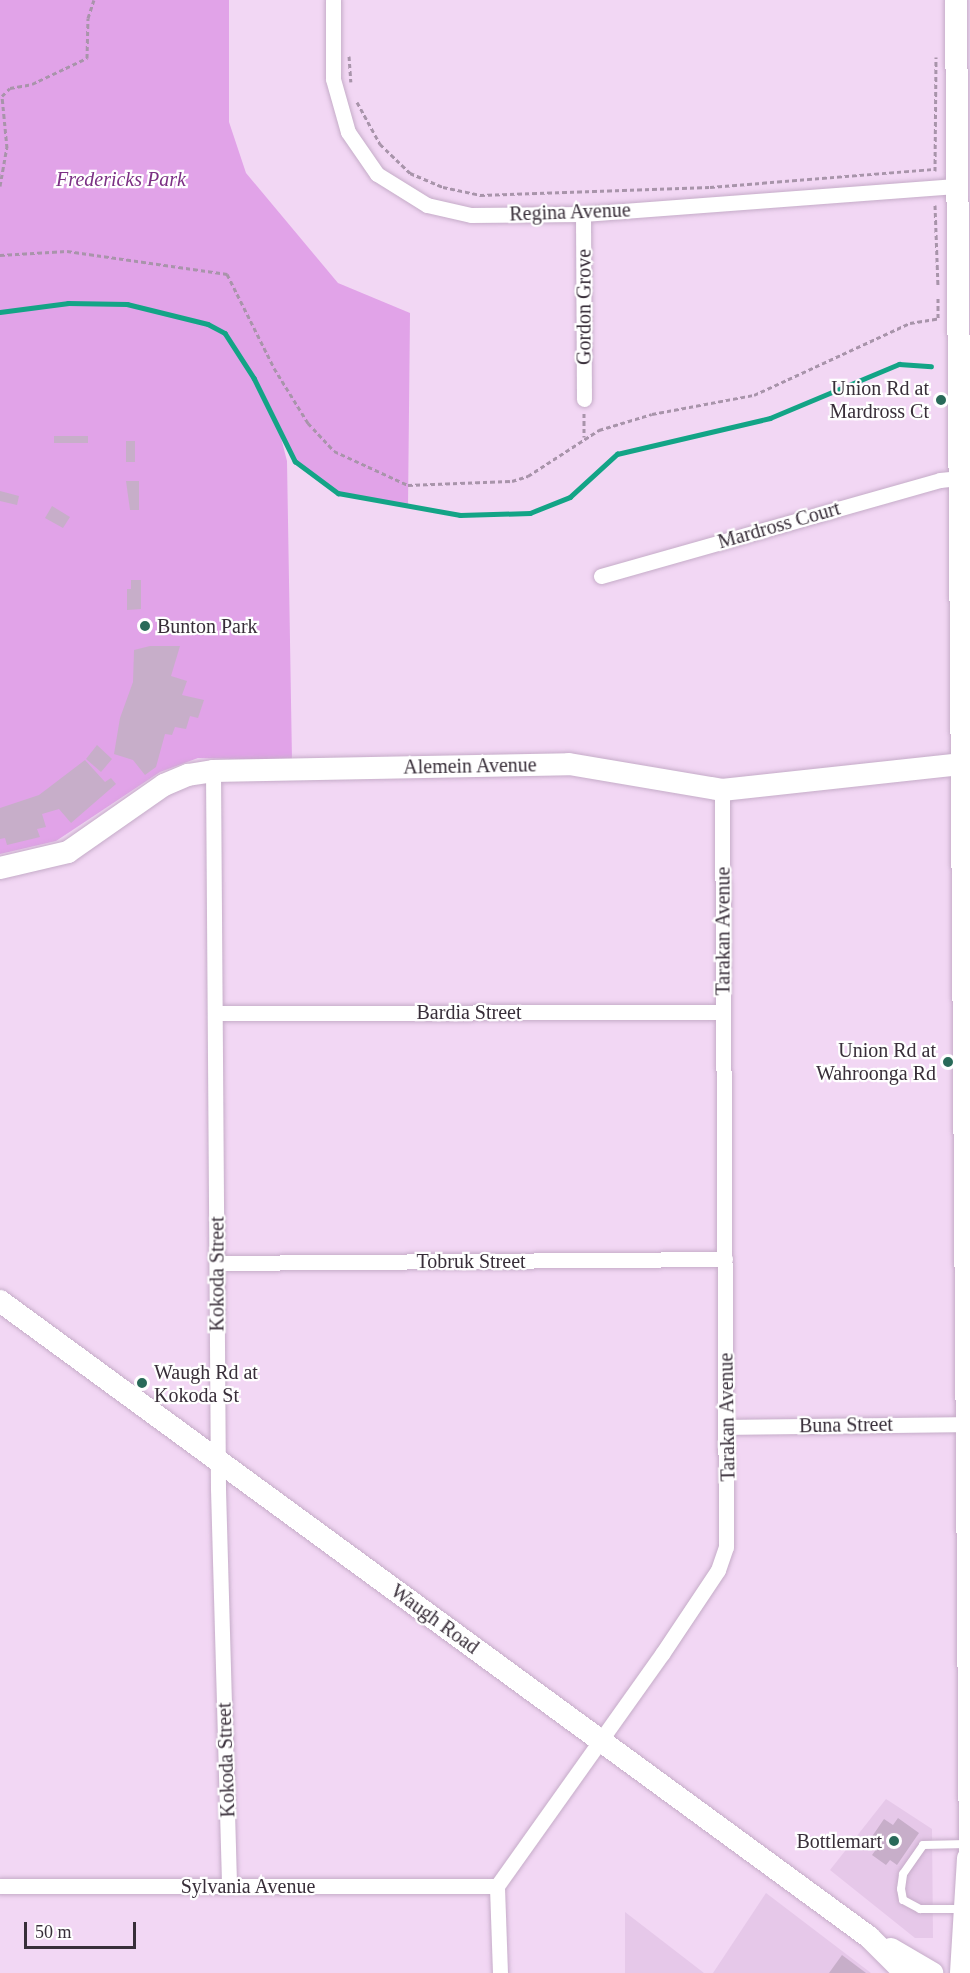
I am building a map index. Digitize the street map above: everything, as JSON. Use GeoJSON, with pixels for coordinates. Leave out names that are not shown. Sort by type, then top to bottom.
{"type":"FeatureCollection","features":[{"type":"Feature","properties":{"kind":"main road"},"geometry":{"type":"LineString","coordinates":[[907,1966],[961,1963],[963,1909],[969,1858],[966,819],[963,764],[965,657],[958,478],[956,0]]}},
{"type":"Feature","properties":{"kind":"main road","name":"Alemein Avenue"},"geometry":{"type":"LineString","coordinates":[[0,868],[68,852],[164,785],[188,775],[213,771],[568,764],[722,790],[963,764]]}},
{"type":"Feature","properties":{"kind":"main road","name":"Waugh Road"},"geometry":{"type":"LineString","coordinates":[[0,1301],[907,1966],[932,1973]]}},
{"type":"Feature","properties":{"kind":"street","name":"Regina Avenue"},"geometry":{"type":"LineString","coordinates":[[333,0],[333,79],[348,132],[377,174],[427,205],[471,215],[583,214],[956,186]]}},
{"type":"Feature","properties":{"kind":"street","name":"Gordon Grove"},"geometry":{"type":"LineString","coordinates":[[583,214],[584,399]]}},
{"type":"Feature","properties":{"kind":"street","name":"Mardross Court"},"geometry":{"type":"LineString","coordinates":[[601,576],[940,480],[958,478]]}},
{"type":"Feature","properties":{"kind":"street","name":"Kokoda Street"},"geometry":{"type":"LineString","coordinates":[[213,771],[218,1461],[229,1886]]}},
{"type":"Feature","properties":{"kind":"street","name":"Tarakan Avenue"},"geometry":{"type":"LineString","coordinates":[[497,1886],[718,1570],[726,1546],[729,1517],[726,1427],[722,790]]}},
{"type":"Feature","properties":{"kind":"street","name":"Bardia Street"},"geometry":{"type":"LineString","coordinates":[[216,1012],[723,1012]]}},
{"type":"Feature","properties":{"kind":"street","name":"Tobruk Street"},"geometry":{"type":"LineString","coordinates":[[217,1263],[725,1259]]}},
{"type":"Feature","properties":{"kind":"street","name":"Buna Street"},"geometry":{"type":"LineString","coordinates":[[726,1427],[968,1424]]}},
{"type":"Feature","properties":{"kind":"street","name":"Sylvania Avenue"},"geometry":{"type":"LineString","coordinates":[[0,1886],[497,1886]]}},
{"type":"Feature","properties":{"kind":"street"},"geometry":{"type":"LineString","coordinates":[[497,1886],[500,1973]]}},
{"type":"Feature","properties":{"kind":"lane"},"geometry":{"type":"LineString","coordinates":[[963,1909],[928,1911],[911,1906],[903,1900],[901,1889],[903,1874],[923,1845],[969,1858]]}},
{"type":"Feature","properties":{"kind":"path"},"geometry":{"type":"LineString","coordinates":[[0,186],[7,148],[2,96],[10,88],[32,84],[87,58],[88,18],[94,0]]}},
{"type":"Feature","properties":{"kind":"path"},"geometry":{"type":"LineString","coordinates":[[349,49],[352,88]]}},
{"type":"Feature","properties":{"kind":"path"},"geometry":{"type":"LineString","coordinates":[[355,100],[380,144],[410,172],[443,187],[480,195],[710,187],[935,171],[936,54]]}},
{"type":"Feature","properties":{"kind":"path"},"geometry":{"type":"LineString","coordinates":[[0,255],[67,251],[227,274],[274,368],[308,423],[334,451],[408,485],[512,482],[528,476],[584,438],[652,414],[731,402],[763,392],[910,323],[938,318],[935,205]]}},
{"type":"Feature","properties":{"kind":"path"},"geometry":{"type":"LineString","coordinates":[[584,399],[584,438]]}},
{"type":"Feature","properties":{"kind":"shaded area"},"geometry":{"type":"Polygon","coordinates":[[[886,1799],[932,1829],[933,1938],[915,1938],[830,1870],[886,1799]]]}},
{"type":"Feature","properties":{"kind":"shaded area"},"geometry":{"type":"Polygon","coordinates":[[[766,1893],[871,1973],[713,1973],[766,1893]]]}},
{"type":"Feature","properties":{"kind":"shaded area"},"geometry":{"type":"Polygon","coordinates":[[[625,1912],[704,1973],[625,1973],[625,1912]]]}},
{"type":"Feature","properties":{"kind":"green space","name":"Fredericks Park"},"geometry":{"type":"Polygon","coordinates":[[[0,0],[229,0],[229,122],[246,173],[338,283],[410,313],[408,507],[338,493],[295,461],[279,430],[287,461],[292,760],[198,758],[160,772],[56,841],[0,854],[0,0]]]}},
{"type":"Feature","properties":{"kind":"building"},"geometry":{"type":"Polygon","coordinates":[[[54,436],[88,436],[88,443],[54,443],[54,436]]]}},
{"type":"Feature","properties":{"kind":"building"},"geometry":{"type":"Polygon","coordinates":[[[126,441],[135,441],[135,462],[126,462],[126,441]]]}},
{"type":"Feature","properties":{"kind":"building"},"geometry":{"type":"Polygon","coordinates":[[[126,481],[139,481],[139,510],[130,510],[126,481]]]}},
{"type":"Feature","properties":{"kind":"building"},"geometry":{"type":"Polygon","coordinates":[[[0,491],[19,496],[17,505],[0,501],[0,491]]]}},
{"type":"Feature","properties":{"kind":"building"},"geometry":{"type":"Polygon","coordinates":[[[52,506],[70,517],[63,528],[45,518],[52,506]]]}},
{"type":"Feature","properties":{"kind":"building"},"geometry":{"type":"Polygon","coordinates":[[[131,580],[141,580],[141,609],[127,610],[127,589],[131,589],[131,580]]]}},
{"type":"Feature","properties":{"kind":"building"},"geometry":{"type":"Polygon","coordinates":[[[150,646],[180,646],[171,676],[187,681],[182,695],[204,700],[198,718],[190,716],[186,729],[175,727],[172,735],[165,734],[156,767],[145,775],[133,760],[114,754],[120,718],[133,682],[134,650],[150,646]]]}},
{"type":"Feature","properties":{"kind":"building"},"geometry":{"type":"Polygon","coordinates":[[[97,745],[112,759],[101,772],[86,759],[97,745]]]}},
{"type":"Feature","properties":{"kind":"building"},"geometry":{"type":"Polygon","coordinates":[[[85,760],[105,782],[111,778],[116,784],[71,823],[59,809],[42,814],[46,827],[37,829],[40,837],[7,845],[5,838],[0,839],[0,808],[39,795],[85,760]]]}},
{"type":"Feature","properties":{"kind":"building","name":"Bottlemart"},"geometry":{"type":"Polygon","coordinates":[[[898,1818],[919,1833],[897,1865],[890,1860],[886,1865],[872,1855],[880,1844],[871,1838],[884,1819],[893,1825],[898,1818]]]}},
{"type":"Feature","properties":{"kind":"building"},"geometry":{"type":"Polygon","coordinates":[[[842,1955],[866,1973],[829,1973],[842,1955]]]}},
{"type":"Feature","properties":{"kind":"waterway"},"geometry":{"type":"LineString","coordinates":[[0,312],[68,303],[127,304],[208,324],[225,333],[254,378],[295,461],[338,493],[460,515],[530,513],[570,497],[617,454],[770,418],[899,364],[931,366]]}},
{"type":"Feature","properties":{"kind":"place","name":"Union Rd at Mardross Ct"},"geometry":{"type":"Point","coordinates":[941,400]}},
{"type":"Feature","properties":{"kind":"place","name":"Bunton Park"},"geometry":{"type":"Point","coordinates":[145,626]}},
{"type":"Feature","properties":{"kind":"place","name":"Union Rd at Wahroonga Rd"},"geometry":{"type":"Point","coordinates":[948,1062]}},
{"type":"Feature","properties":{"kind":"place","name":"Waugh Rd at Kokoda St"},"geometry":{"type":"Point","coordinates":[142,1383]}},
{"type":"Feature","properties":{"kind":"place","name":"Bottlemart"},"geometry":{"type":"Point","coordinates":[894,1841]}}]}
